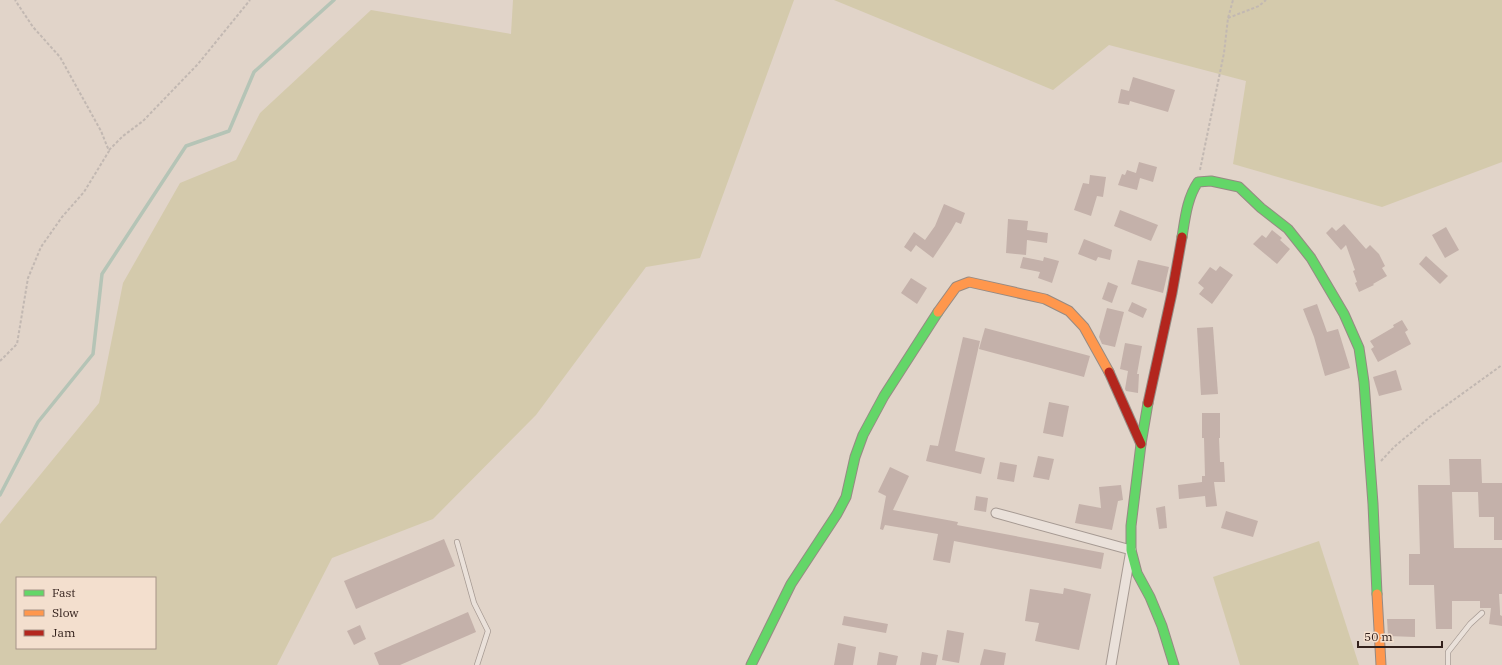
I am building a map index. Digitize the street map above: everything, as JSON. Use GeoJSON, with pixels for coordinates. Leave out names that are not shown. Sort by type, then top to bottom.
{"type":"FeatureCollection","features":[{"type":"Feature","properties":{"kind":"street"},"geometry":{"type":"LineString","coordinates":[[1112,665],[1130,550],[1131,526],[1141,444],[1151,386],[1172,293],[1187,210],[1194,188],[1198,182],[1211,181],[1239,187],[1261,208],[1288,229],[1311,258],[1344,314],[1359,348],[1364,382],[1371,472],[1381,665]]}},
{"type":"Feature","properties":{"kind":"street"},"geometry":{"type":"LineString","coordinates":[[751,665],[791,584],[837,514],[846,497],[855,457],[863,435],[884,396],[956,287],[969,282],[982,284],[1045,299],[1070,311],[1084,327],[1109,373],[1141,444]]}},
{"type":"Feature","properties":{"kind":"street"},"geometry":{"type":"LineString","coordinates":[[996,513],[1130,550]]}},
{"type":"Feature","properties":{"kind":"street"},"geometry":{"type":"LineString","coordinates":[[1130,550],[1137,573],[1150,597],[1162,626],[1174,665]]}},
{"type":"Feature","properties":{"kind":"lane"},"geometry":{"type":"LineString","coordinates":[[457,542],[474,603],[488,631],[477,665]]}},
{"type":"Feature","properties":{"kind":"lane"},"geometry":{"type":"LineString","coordinates":[[1448,665],[1448,652],[1470,624],[1482,613]]}},
{"type":"Feature","properties":{"kind":"path"},"geometry":{"type":"LineString","coordinates":[[15,0],[33,27],[60,57],[101,131],[108,151]]}},
{"type":"Feature","properties":{"kind":"path"},"geometry":{"type":"LineString","coordinates":[[0,361],[17,344],[28,278],[41,248],[62,217],[84,192],[108,151],[123,136],[144,121],[198,64],[250,0]]}},
{"type":"Feature","properties":{"kind":"path"},"geometry":{"type":"LineString","coordinates":[[1198,182],[1208,126],[1224,53],[1228,18],[1233,0]]}},
{"type":"Feature","properties":{"kind":"path"},"geometry":{"type":"LineString","coordinates":[[1228,18],[1259,6],[1266,0]]}},
{"type":"Feature","properties":{"kind":"path"},"geometry":{"type":"LineString","coordinates":[[1371,472],[1394,447],[1430,417],[1502,365]]}},
{"type":"Feature","properties":{"kind":"shaded area"},"geometry":{"type":"Polygon","coordinates":[[[513,0],[794,0],[700,258],[646,267],[536,415],[433,519],[332,558],[277,665],[0,665],[0,524],[99,403],[123,283],[180,183],[236,160],[260,113],[371,10],[511,34],[513,0]]]}},
{"type":"Feature","properties":{"kind":"shaded area"},"geometry":{"type":"Polygon","coordinates":[[[834,0],[1502,0],[1502,162],[1382,207],[1233,164],[1246,81],[1109,45],[1053,90],[834,0]]]}},
{"type":"Feature","properties":{"kind":"shaded area"},"geometry":{"type":"Polygon","coordinates":[[[1319,541],[1359,665],[1240,665],[1213,577],[1319,541]]]}},
{"type":"Feature","properties":{"kind":"building"},"geometry":{"type":"Polygon","coordinates":[[[1133,77],[1175,90],[1168,112],[1130,101],[1129,105],[1118,103],[1121,89],[1129,91],[1133,77]]]}},
{"type":"Feature","properties":{"kind":"building"},"geometry":{"type":"Polygon","coordinates":[[[1139,162],[1157,167],[1153,182],[1140,178],[1137,190],[1118,185],[1122,174],[1125,175],[1127,170],[1136,173],[1139,162]]]}},
{"type":"Feature","properties":{"kind":"building"},"geometry":{"type":"Polygon","coordinates":[[[1090,175],[1106,177],[1103,197],[1097,196],[1091,216],[1074,210],[1083,183],[1089,184],[1090,175]]]}},
{"type":"Feature","properties":{"kind":"building"},"geometry":{"type":"Polygon","coordinates":[[[944,204],[965,213],[961,224],[956,222],[933,258],[916,245],[911,252],[904,247],[914,232],[925,240],[935,226],[944,204]]]}},
{"type":"Feature","properties":{"kind":"building"},"geometry":{"type":"Polygon","coordinates":[[[1120,210],[1158,225],[1151,241],[1114,226],[1120,210]]]}},
{"type":"Feature","properties":{"kind":"building"},"geometry":{"type":"Polygon","coordinates":[[[1008,219],[1028,221],[1027,230],[1048,233],[1047,243],[1027,240],[1026,255],[1006,253],[1008,219]]]}},
{"type":"Feature","properties":{"kind":"building"},"geometry":{"type":"Polygon","coordinates":[[[1344,224],[1366,249],[1370,245],[1379,254],[1385,266],[1382,268],[1387,276],[1373,284],[1374,285],[1359,292],[1355,283],[1357,282],[1353,271],[1355,270],[1346,245],[1341,250],[1326,233],[1332,227],[1336,231],[1344,224]]]}},
{"type":"Feature","properties":{"kind":"building"},"geometry":{"type":"Polygon","coordinates":[[[1446,227],[1459,250],[1445,258],[1432,235],[1446,227]]]}},
{"type":"Feature","properties":{"kind":"building"},"geometry":{"type":"Polygon","coordinates":[[[1272,230],[1282,238],[1280,240],[1290,249],[1277,264],[1253,244],[1262,235],[1266,238],[1272,230]]]}},
{"type":"Feature","properties":{"kind":"building"},"geometry":{"type":"Polygon","coordinates":[[[1084,239],[1112,250],[1110,260],[1098,257],[1096,261],[1078,254],[1084,239]]]}},
{"type":"Feature","properties":{"kind":"building"},"geometry":{"type":"Polygon","coordinates":[[[1426,256],[1448,276],[1440,284],[1419,264],[1426,256]]]}},
{"type":"Feature","properties":{"kind":"building"},"geometry":{"type":"Polygon","coordinates":[[[1023,257],[1043,261],[1044,257],[1059,261],[1052,283],[1038,278],[1040,272],[1020,268],[1023,257]]]}},
{"type":"Feature","properties":{"kind":"building"},"geometry":{"type":"Polygon","coordinates":[[[1138,260],[1169,267],[1163,293],[1131,284],[1138,260]]]}},
{"type":"Feature","properties":{"kind":"building"},"geometry":{"type":"Polygon","coordinates":[[[1220,266],[1233,275],[1212,304],[1199,294],[1204,288],[1198,283],[1210,267],[1216,271],[1220,266]]]}},
{"type":"Feature","properties":{"kind":"building"},"geometry":{"type":"Polygon","coordinates":[[[911,278],[927,288],[917,304],[901,293],[911,278]]]}},
{"type":"Feature","properties":{"kind":"building"},"geometry":{"type":"Polygon","coordinates":[[[1108,282],[1118,286],[1112,303],[1102,299],[1108,282]]]}},
{"type":"Feature","properties":{"kind":"building"},"geometry":{"type":"Polygon","coordinates":[[[1132,302],[1147,309],[1143,318],[1128,311],[1132,302]]]}},
{"type":"Feature","properties":{"kind":"building"},"geometry":{"type":"Polygon","coordinates":[[[1317,304],[1327,332],[1338,329],[1350,368],[1325,376],[1314,337],[1303,309],[1317,304]]]}},
{"type":"Feature","properties":{"kind":"building"},"geometry":{"type":"Polygon","coordinates":[[[1107,308],[1124,312],[1115,347],[1102,344],[1099,337],[1107,308]]]}},
{"type":"Feature","properties":{"kind":"building"},"geometry":{"type":"Polygon","coordinates":[[[1402,320],[1408,330],[1405,332],[1411,344],[1378,362],[1371,349],[1374,347],[1370,341],[1394,327],[1393,325],[1402,320]]]}},
{"type":"Feature","properties":{"kind":"building"},"geometry":{"type":"Polygon","coordinates":[[[1213,327],[1218,394],[1201,395],[1197,328],[1213,327]]]}},
{"type":"Feature","properties":{"kind":"building"},"geometry":{"type":"Polygon","coordinates":[[[985,328],[1090,356],[1084,377],[979,349],[985,328]]]}},
{"type":"Feature","properties":{"kind":"building"},"geometry":{"type":"Polygon","coordinates":[[[963,337],[980,341],[955,451],[985,458],[981,474],[926,461],[930,445],[938,446],[963,337]]]}},
{"type":"Feature","properties":{"kind":"building"},"geometry":{"type":"Polygon","coordinates":[[[1125,343],[1142,346],[1137,374],[1139,374],[1138,393],[1126,391],[1125,389],[1128,371],[1120,369],[1125,343]]]}},
{"type":"Feature","properties":{"kind":"building"},"geometry":{"type":"Polygon","coordinates":[[[1396,370],[1402,390],[1379,396],[1373,377],[1396,370]]]}},
{"type":"Feature","properties":{"kind":"building"},"geometry":{"type":"Polygon","coordinates":[[[1049,402],[1069,406],[1063,437],[1043,433],[1049,402]]]}},
{"type":"Feature","properties":{"kind":"building"},"geometry":{"type":"Polygon","coordinates":[[[1202,413],[1220,413],[1220,462],[1224,462],[1225,482],[1214,482],[1217,506],[1206,507],[1205,496],[1179,499],[1178,485],[1202,482],[1202,476],[1205,476],[1202,413]]]}},
{"type":"Feature","properties":{"kind":"building"},"geometry":{"type":"Polygon","coordinates":[[[1038,456],[1054,459],[1049,480],[1033,477],[1038,456]]]}},
{"type":"Feature","properties":{"kind":"building"},"geometry":{"type":"Polygon","coordinates":[[[1449,459],[1481,459],[1482,483],[1502,483],[1502,540],[1494,540],[1494,517],[1479,517],[1478,492],[1452,492],[1454,548],[1502,548],[1502,594],[1499,594],[1502,626],[1489,624],[1491,608],[1480,608],[1480,601],[1452,601],[1452,629],[1436,629],[1434,585],[1409,585],[1409,554],[1420,554],[1418,485],[1450,485],[1449,459]]]}},
{"type":"Feature","properties":{"kind":"building"},"geometry":{"type":"Polygon","coordinates":[[[1000,462],[1017,465],[1014,482],[997,479],[1000,462]]]}},
{"type":"Feature","properties":{"kind":"building"},"geometry":{"type":"Polygon","coordinates":[[[890,467],[909,476],[893,510],[958,522],[957,525],[1104,553],[1101,569],[954,541],[950,563],[933,560],[938,534],[885,525],[883,530],[880,529],[886,496],[878,492],[890,467]]]}},
{"type":"Feature","properties":{"kind":"building"},"geometry":{"type":"Polygon","coordinates":[[[1121,485],[1123,500],[1118,501],[1112,530],[1075,523],[1079,504],[1101,508],[1099,487],[1121,485]]]}},
{"type":"Feature","properties":{"kind":"building"},"geometry":{"type":"Polygon","coordinates":[[[976,496],[988,498],[986,512],[974,510],[976,496]]]}},
{"type":"Feature","properties":{"kind":"building"},"geometry":{"type":"Polygon","coordinates":[[[1165,506],[1167,528],[1159,529],[1156,508],[1165,506]]]}},
{"type":"Feature","properties":{"kind":"building"},"geometry":{"type":"Polygon","coordinates":[[[1226,511],[1258,521],[1253,537],[1221,528],[1226,511]]]}},
{"type":"Feature","properties":{"kind":"building"},"geometry":{"type":"Polygon","coordinates":[[[444,539],[455,566],[356,609],[344,581],[444,539]]]}},
{"type":"Feature","properties":{"kind":"building"},"geometry":{"type":"Polygon","coordinates":[[[1064,588],[1091,594],[1079,650],[1035,641],[1039,623],[1025,621],[1030,589],[1063,594],[1064,588]]]}},
{"type":"Feature","properties":{"kind":"building"},"geometry":{"type":"Polygon","coordinates":[[[468,612],[476,632],[400,665],[379,665],[374,653],[468,612]]]}},
{"type":"Feature","properties":{"kind":"building"},"geometry":{"type":"Polygon","coordinates":[[[844,616],[888,624],[886,633],[842,625],[844,616]]]}},
{"type":"Feature","properties":{"kind":"building"},"geometry":{"type":"Polygon","coordinates":[[[1387,619],[1415,619],[1415,637],[1388,636],[1387,619]]]}},
{"type":"Feature","properties":{"kind":"building"},"geometry":{"type":"Polygon","coordinates":[[[360,625],[366,639],[354,645],[347,631],[360,625]]]}},
{"type":"Feature","properties":{"kind":"building"},"geometry":{"type":"Polygon","coordinates":[[[947,630],[964,633],[959,663],[942,660],[947,630]]]}},
{"type":"Feature","properties":{"kind":"building"},"geometry":{"type":"Polygon","coordinates":[[[838,643],[856,647],[853,665],[834,665],[838,643]]]}},
{"type":"Feature","properties":{"kind":"building"},"geometry":{"type":"Polygon","coordinates":[[[984,649],[1006,653],[1004,665],[980,665],[984,649]]]}},
{"type":"Feature","properties":{"kind":"building"},"geometry":{"type":"Polygon","coordinates":[[[879,652],[898,656],[896,665],[877,665],[879,652]]]}},
{"type":"Feature","properties":{"kind":"building"},"geometry":{"type":"Polygon","coordinates":[[[922,652],[938,655],[936,665],[920,665],[922,652]]]}},
{"type":"Feature","properties":{"kind":"waterway"},"geometry":{"type":"LineString","coordinates":[[0,495],[38,422],[93,354],[102,274],[186,146],[229,131],[254,72],[334,0]]}},
{"type":"Feature","properties":{"kind":"traffic: fast"},"geometry":{"type":"LineString","coordinates":[[1182,237],[1185,216],[1191,195],[1198,182],[1211,181],[1239,187],[1261,208],[1288,229],[1311,258],[1344,314],[1359,348],[1364,382],[1373,504],[1377,594]]}},
{"type":"Feature","properties":{"kind":"traffic: fast"},"geometry":{"type":"LineString","coordinates":[[751,665],[791,584],[837,514],[846,497],[855,457],[863,435],[884,396],[938,312]]}},
{"type":"Feature","properties":{"kind":"traffic: fast"},"geometry":{"type":"LineString","coordinates":[[1148,403],[1141,444],[1131,526],[1131,550],[1137,573],[1150,597],[1162,626],[1174,665]]}},
{"type":"Feature","properties":{"kind":"traffic: slow"},"geometry":{"type":"LineString","coordinates":[[938,312],[956,287],[969,282],[1045,299],[1069,311],[1084,327],[1109,372]]}},
{"type":"Feature","properties":{"kind":"traffic: slow"},"geometry":{"type":"LineString","coordinates":[[1377,594],[1381,665]]}},
{"type":"Feature","properties":{"kind":"traffic: jam"},"geometry":{"type":"LineString","coordinates":[[1148,403],[1172,293],[1182,237]]}},
{"type":"Feature","properties":{"kind":"traffic: jam"},"geometry":{"type":"LineString","coordinates":[[1109,372],[1141,444]]}}]}
